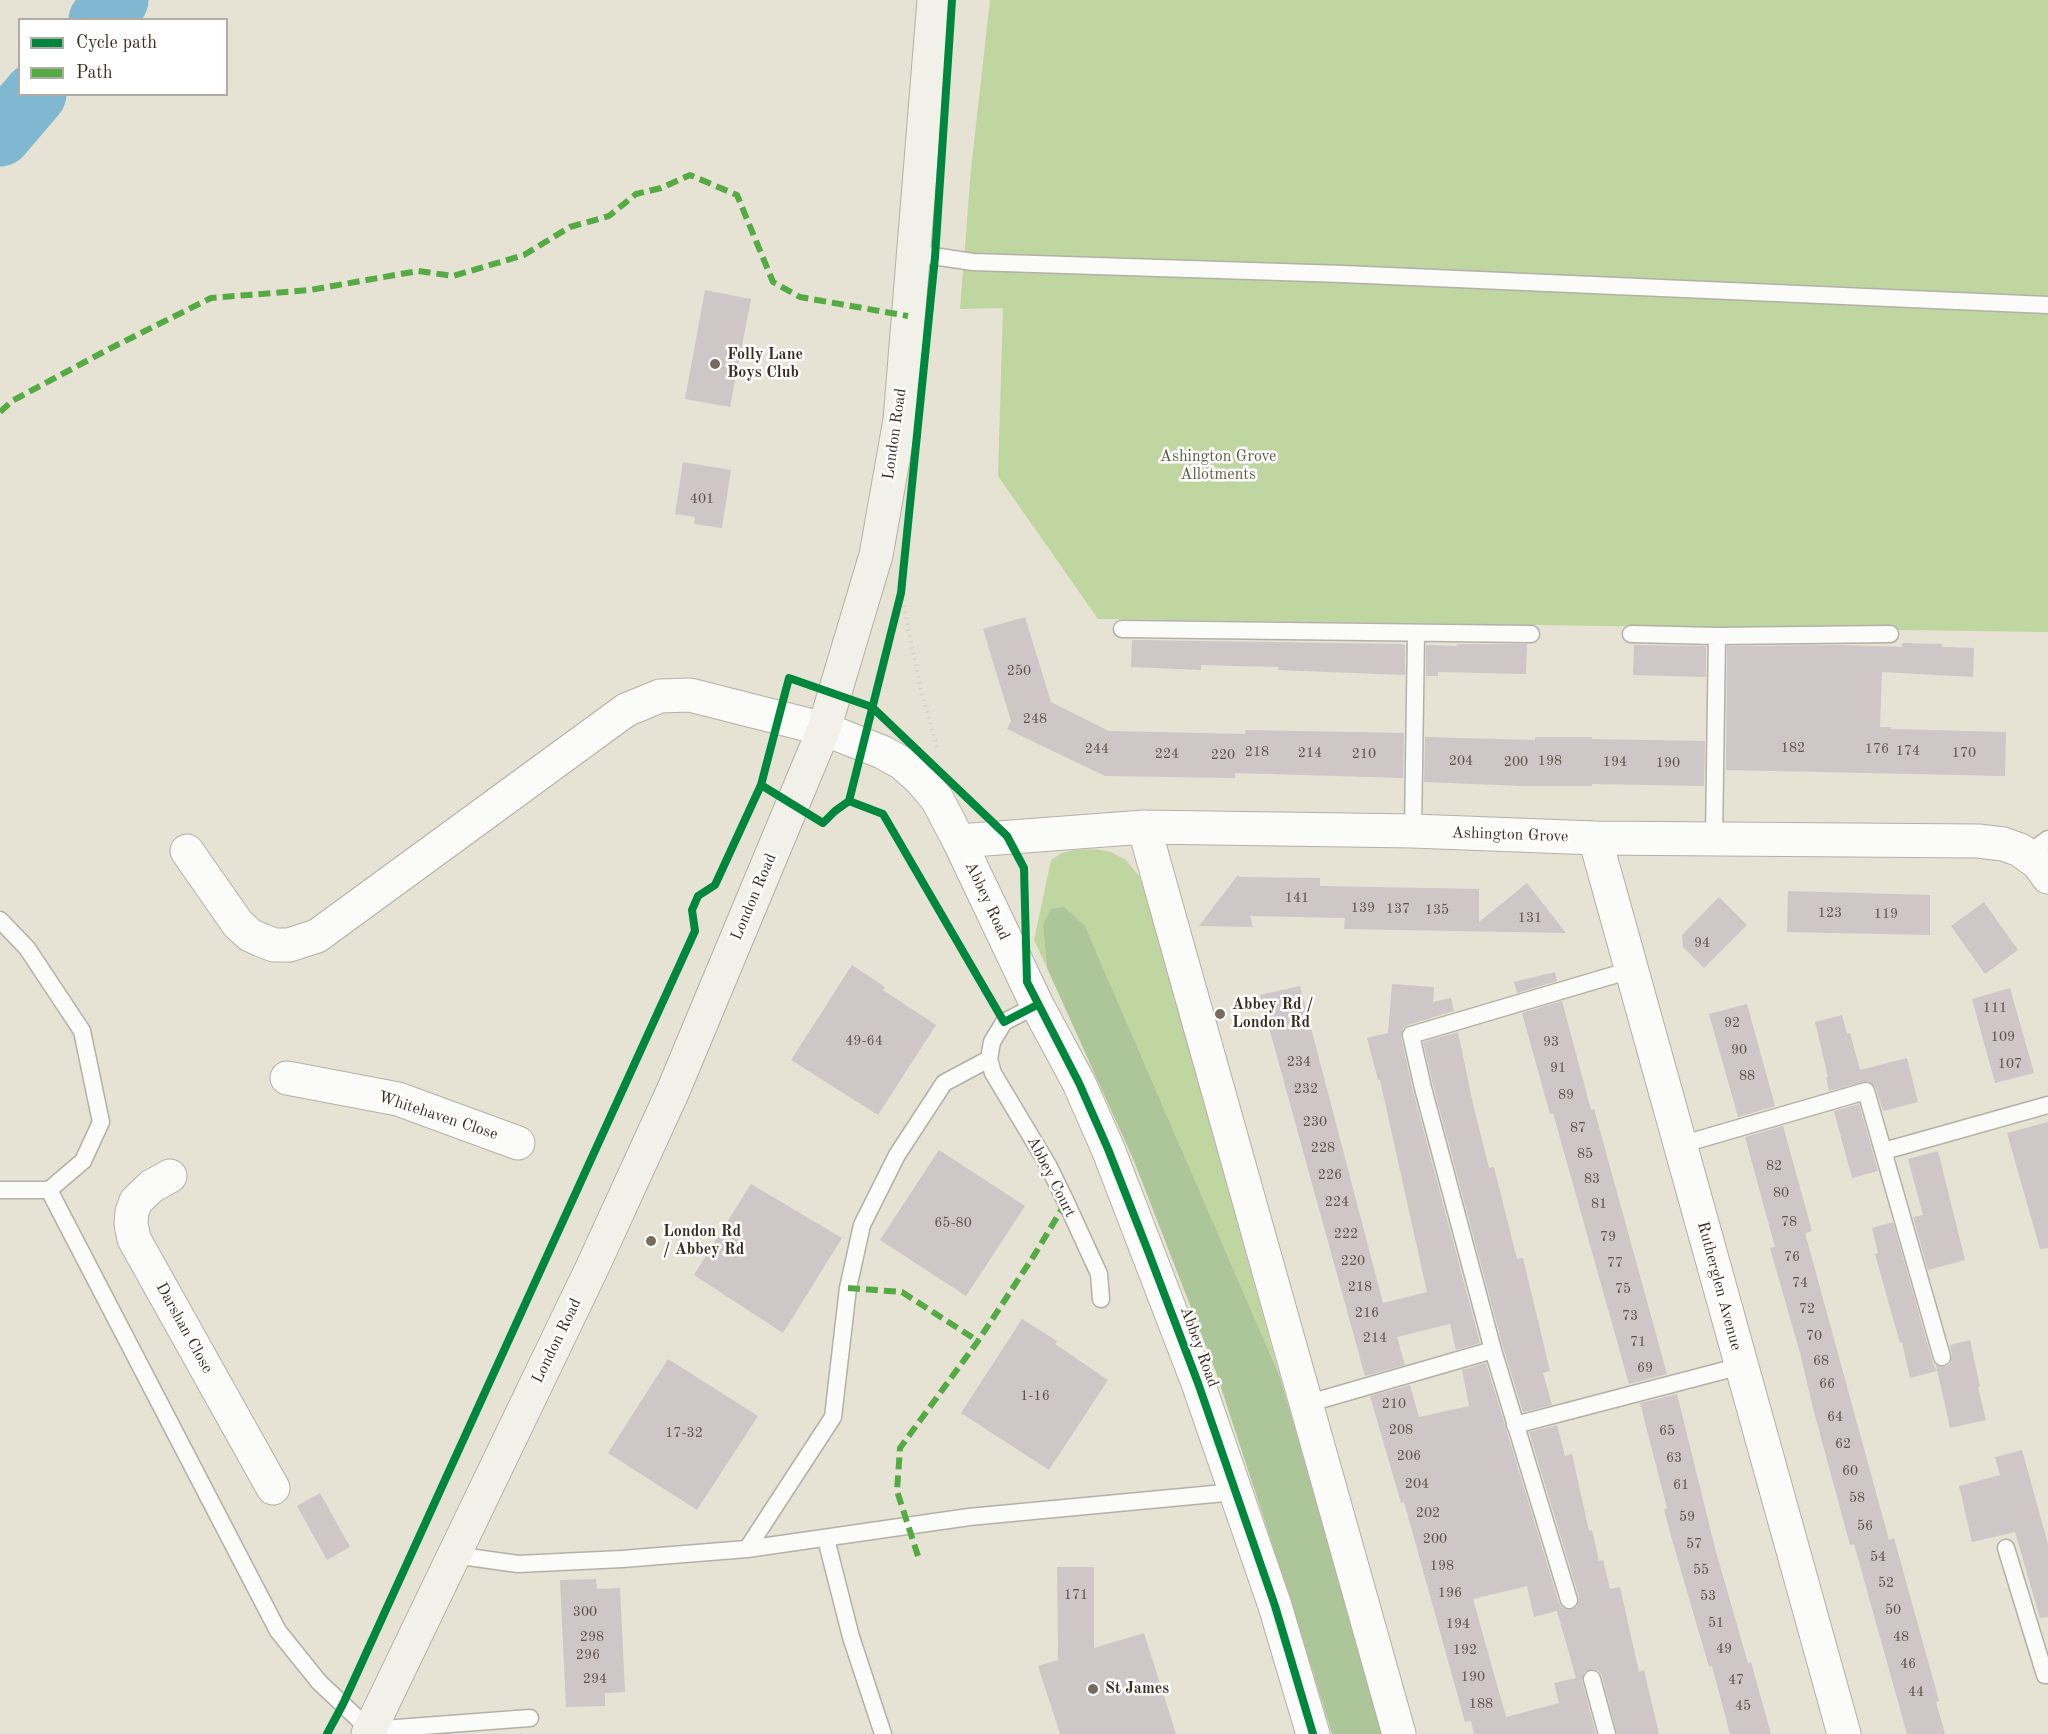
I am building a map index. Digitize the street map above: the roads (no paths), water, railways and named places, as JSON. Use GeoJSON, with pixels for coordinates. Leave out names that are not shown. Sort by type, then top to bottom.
{"type":"FeatureCollection","features":[{"type":"Feature","properties":{"kind":"main road","name":"London Road"},"geometry":{"type":"LineString","coordinates":[[369,1732],[593,1266],[668,1102],[824,729],[876,555],[900,420],[934,0]]}},
{"type":"Feature","properties":{"kind":"street","name":"Abbey Road"},"geometry":{"type":"LineString","coordinates":[[187,851],[238,924],[250,935],[261,940],[274,945],[288,945],[317,936],[626,710],[660,696],[690,695],[824,729],[882,752],[902,763],[937,799],[1037,1005],[1079,1083],[1108,1149],[1194,1372],[1275,1606],[1313,1734]]}},
{"type":"Feature","properties":{"kind":"street","name":"Ashington Grove"},"geometry":{"type":"LineString","coordinates":[[959,841],[1144,827],[1413,831],[1595,838],[1978,841],[2003,844],[2041,857]]}},
{"type":"Feature","properties":{"kind":"street"},"geometry":{"type":"LineString","coordinates":[[1144,827],[1399,1734]]}},
{"type":"Feature","properties":{"kind":"street","name":"Rutherglen Avenue"},"geometry":{"type":"LineString","coordinates":[[1595,838],[1844,1734]]}},
{"type":"Feature","properties":{"kind":"street","name":"Whitehaven Close"},"geometry":{"type":"LineString","coordinates":[[287,1078],[398,1100],[518,1143]]}},
{"type":"Feature","properties":{"kind":"street","name":"Darshan Close"},"geometry":{"type":"LineString","coordinates":[[170,1176],[152,1186],[136,1201],[132,1218],[134,1239],[273,1488]]}},
{"type":"Feature","properties":{"kind":"lane"},"geometry":{"type":"LineString","coordinates":[[913,254],[973,262],[1343,274],[1877,296],[2048,306]]}},
{"type":"Feature","properties":{"kind":"lane"},"geometry":{"type":"LineString","coordinates":[[1122,628],[1532,634]]}},
{"type":"Feature","properties":{"kind":"lane"},"geometry":{"type":"LineString","coordinates":[[1413,831],[1416,634]]}},
{"type":"Feature","properties":{"kind":"lane"},"geometry":{"type":"LineString","coordinates":[[1631,634],[1717,636],[1890,634]]}},
{"type":"Feature","properties":{"kind":"lane"},"geometry":{"type":"LineString","coordinates":[[1714,838],[1717,636]]}},
{"type":"Feature","properties":{"kind":"lane"},"geometry":{"type":"LineString","coordinates":[[0,920],[27,948],[82,1031],[101,1122],[82,1161],[49,1190],[0,1190]]}},
{"type":"Feature","properties":{"kind":"lane"},"geometry":{"type":"LineString","coordinates":[[1569,1600],[1493,1350],[1411,1035],[1631,970]]}},
{"type":"Feature","properties":{"kind":"lane"},"geometry":{"type":"LineString","coordinates":[[747,1549],[833,1417],[848,1288],[862,1225],[897,1155],[944,1083],[989,1059],[992,1042],[1004,1022],[1037,1005]]}},
{"type":"Feature","properties":{"kind":"lane","name":"Abbey Court"},"geometry":{"type":"LineString","coordinates":[[989,1059],[993,1073],[1048,1165],[1066,1202],[1098,1274],[1101,1299]]}},
{"type":"Feature","properties":{"kind":"lane"},"geometry":{"type":"LineString","coordinates":[[1680,1145],[1866,1090],[1942,1357]]}},
{"type":"Feature","properties":{"kind":"lane"},"geometry":{"type":"LineString","coordinates":[[1884,1151],[2048,1105]]}},
{"type":"Feature","properties":{"kind":"lane"},"geometry":{"type":"LineString","coordinates":[[49,1190],[278,1631],[319,1682],[369,1732],[530,1718]]}},
{"type":"Feature","properties":{"kind":"lane"},"geometry":{"type":"LineString","coordinates":[[1306,1404],[1493,1350]]}},
{"type":"Feature","properties":{"kind":"lane"},"geometry":{"type":"LineString","coordinates":[[1515,1425],[1741,1366]]}},
{"type":"Feature","properties":{"kind":"lane"},"geometry":{"type":"LineString","coordinates":[[454,1555],[518,1564],[622,1559],[747,1549],[969,1517],[1235,1492]]}},
{"type":"Feature","properties":{"kind":"lane"},"geometry":{"type":"LineString","coordinates":[[826,1539],[851,1637],[883,1734]]}},
{"type":"Feature","properties":{"kind":"lane"},"geometry":{"type":"LineString","coordinates":[[2006,1548],[2047,1679]]}},
{"type":"Feature","properties":{"kind":"lane"},"geometry":{"type":"LineString","coordinates":[[1592,1679],[1607,1734]]}},
{"type":"Feature","properties":{"kind":"waterway"},"geometry":{"type":"LineString","coordinates":[[102,18],[117,0]]}},
{"type":"Feature","properties":{"kind":"waterway"},"geometry":{"type":"LineString","coordinates":[[0,135],[33,96]]}},
{"type":"Feature","properties":{"kind":"place","name":"Folly Lane Boys Club"},"geometry":{"type":"Point","coordinates":[715,364]}},
{"type":"Feature","properties":{"kind":"place","name":"Abbey Rd / London Rd"},"geometry":{"type":"Point","coordinates":[1220,1014]}},
{"type":"Feature","properties":{"kind":"place","name":"London Rd / Abbey Rd"},"geometry":{"type":"Point","coordinates":[651,1241]}},
{"type":"Feature","properties":{"kind":"place","name":"St James"},"geometry":{"type":"Point","coordinates":[1093,1689]}},
{"type":"Feature","properties":{"kind":"park label","name":"Ashington Grove Allotments"},"geometry":{"type":"Point","coordinates":[1218,466]}}]}
